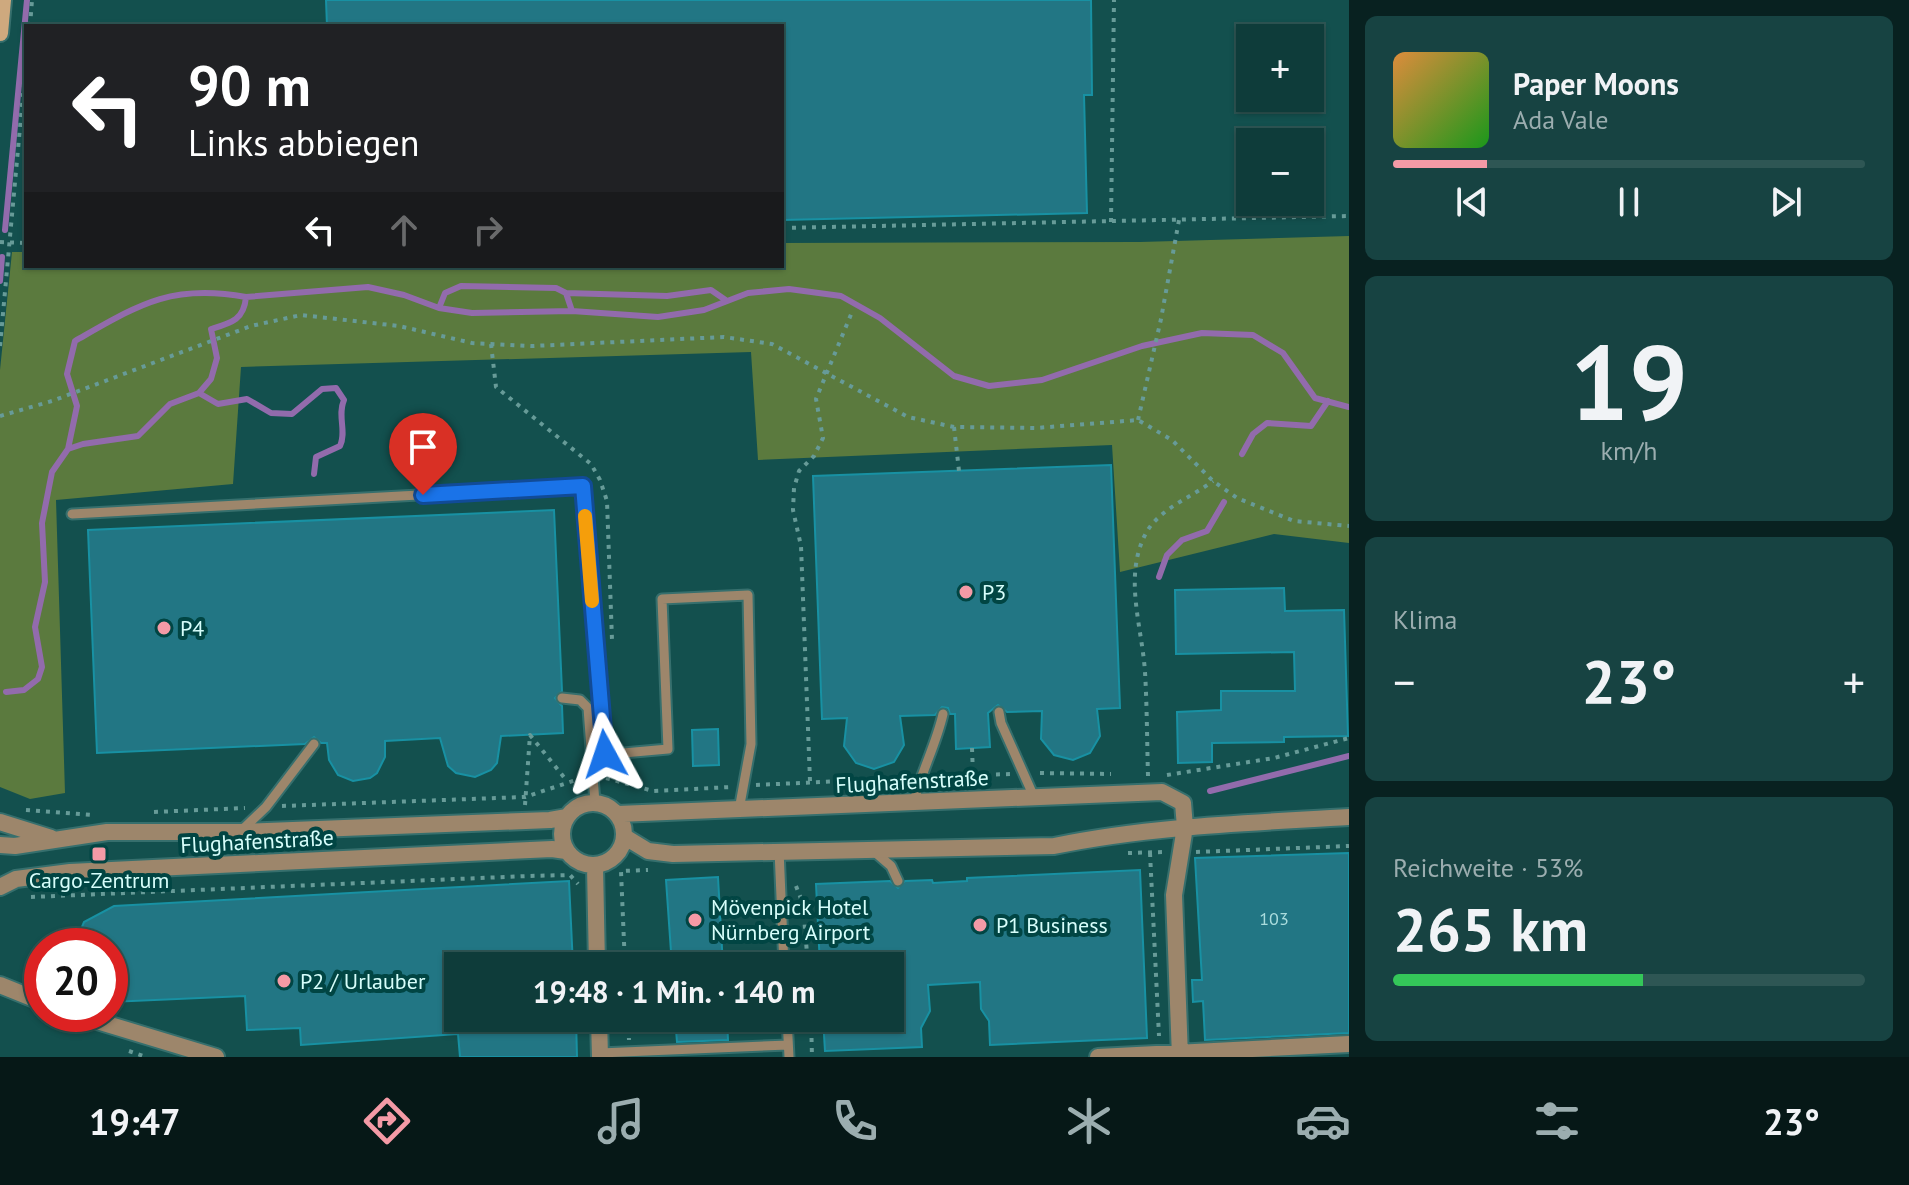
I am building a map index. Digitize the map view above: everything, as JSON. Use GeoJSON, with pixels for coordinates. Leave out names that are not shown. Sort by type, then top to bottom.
{"type":"FeatureCollection","features":[{"type":"Feature","properties":{"kind":"main road"},"geometry":{"type":"LineString","coordinates":[[0,33],[3,0]]}},
{"type":"Feature","properties":{"kind":"street","name":"Flughafenstraße"},"geometry":{"type":"LineString","coordinates":[[0,845],[15,846],[107,832],[240,832],[550,820],[567,817],[579,806],[595,803],[618,814],[1162,792],[1183,803],[1185,827]]}},
{"type":"Feature","properties":{"kind":"street"},"geometry":{"type":"LineString","coordinates":[[597,952],[595,866],[611,860],[623,846],[625,837],[618,814]]}},
{"type":"Feature","properties":{"kind":"street"},"geometry":{"type":"LineString","coordinates":[[566,851],[561,834],[567,817]]}},
{"type":"Feature","properties":{"kind":"street"},"geometry":{"type":"LineString","coordinates":[[625,837],[648,851],[673,854],[786,849],[1054,846],[1106,835],[1185,827],[1349,817]]}},
{"type":"Feature","properties":{"kind":"street","name":"Flughafenstraße"},"geometry":{"type":"LineString","coordinates":[[0,822],[60,840]]}},
{"type":"Feature","properties":{"kind":"street"},"geometry":{"type":"LineString","coordinates":[[1180,1055],[1174,895],[1185,827]]}},
{"type":"Feature","properties":{"kind":"street","name":"Flughafenstraße"},"geometry":{"type":"LineString","coordinates":[[0,887],[16,879],[70,872],[552,849],[566,851],[579,862],[595,866]]}},
{"type":"Feature","properties":{"kind":"street"},"geometry":{"type":"LineString","coordinates":[[0,985],[24,995]]}},
{"type":"Feature","properties":{"kind":"street"},"geometry":{"type":"LineString","coordinates":[[128,1030],[216,1057]]}},
{"type":"Feature","properties":{"kind":"street"},"geometry":{"type":"LineString","coordinates":[[599,1032],[600,1055]]}},
{"type":"Feature","properties":{"kind":"street"},"geometry":{"type":"LineString","coordinates":[[1098,1057],[1349,1044]]}},
{"type":"Feature","properties":{"kind":"lane"},"geometry":{"type":"LineString","coordinates":[[72,514],[583,486],[605,754]]}},
{"type":"Feature","properties":{"kind":"lane"},"geometry":{"type":"LineString","coordinates":[[590,756],[668,749],[662,599],[748,595],[751,744],[746,786],[739,810]]}},
{"type":"Feature","properties":{"kind":"lane"},"geometry":{"type":"LineString","coordinates":[[562,698],[571,697],[585,703],[595,803]]}},
{"type":"Feature","properties":{"kind":"lane"},"geometry":{"type":"LineString","coordinates":[[999,712],[1034,797]]}},
{"type":"Feature","properties":{"kind":"lane"},"geometry":{"type":"LineString","coordinates":[[914,802],[943,714]]}},
{"type":"Feature","properties":{"kind":"lane"},"geometry":{"type":"LineString","coordinates":[[240,832],[266,807],[314,744]]}},
{"type":"Feature","properties":{"kind":"lane"},"geometry":{"type":"LineString","coordinates":[[784,952],[786,849]]}},
{"type":"Feature","properties":{"kind":"lane"},"geometry":{"type":"LineString","coordinates":[[872,850],[891,866],[898,881]]}},
{"type":"Feature","properties":{"kind":"lane"},"geometry":{"type":"LineString","coordinates":[[788,1032],[789,1057]]}},
{"type":"Feature","properties":{"kind":"lane"},"geometry":{"type":"LineString","coordinates":[[600,1055],[788,1045]]}},
{"type":"Feature","properties":{"kind":"path"},"geometry":{"type":"LineString","coordinates":[[30,24],[32,0]]}},
{"type":"Feature","properties":{"kind":"path"},"geometry":{"type":"LineString","coordinates":[[1111,222],[1114,0]]}},
{"type":"Feature","properties":{"kind":"path"},"geometry":{"type":"LineString","coordinates":[[0,346],[24,82]]}},
{"type":"Feature","properties":{"kind":"path"},"geometry":{"type":"LineString","coordinates":[[784,228],[1349,216]]}},
{"type":"Feature","properties":{"kind":"path"},"geometry":{"type":"LineString","coordinates":[[1138,420],[1179,220]]}},
{"type":"Feature","properties":{"kind":"path"},"geometry":{"type":"LineString","coordinates":[[0,242],[24,243]]}},
{"type":"Feature","properties":{"kind":"path"},"geometry":{"type":"LineString","coordinates":[[810,781],[801,546],[793,510],[799,471],[814,456],[823,438],[816,399],[852,312]]}},
{"type":"Feature","properties":{"kind":"path"},"geometry":{"type":"LineString","coordinates":[[0,416],[52,401],[251,326],[301,315],[399,326],[472,343],[532,346],[724,337],[772,344],[908,417],[954,427],[1036,428],[1138,420],[1172,440],[1213,481],[1237,498],[1294,521],[1349,526]]}},
{"type":"Feature","properties":{"kind":"path"},"geometry":{"type":"LineString","coordinates":[[954,427],[959,471]]}},
{"type":"Feature","properties":{"kind":"path"},"geometry":{"type":"LineString","coordinates":[[1213,481],[1166,511],[1147,531],[1139,552],[1133,582],[1145,671],[1148,775],[1229,767],[1349,738]]}},
{"type":"Feature","properties":{"kind":"path"},"geometry":{"type":"LineString","coordinates":[[525,797],[530,735],[567,781]]}},
{"type":"Feature","properties":{"kind":"path"},"geometry":{"type":"LineString","coordinates":[[972,748],[973,775]]}},
{"type":"Feature","properties":{"kind":"path"},"geometry":{"type":"LineString","coordinates":[[144,813],[525,797],[591,775],[617,779],[653,791],[1024,773],[1117,775]]}},
{"type":"Feature","properties":{"kind":"path"},"geometry":{"type":"LineString","coordinates":[[792,782],[793,809]]}},
{"type":"Feature","properties":{"kind":"path"},"geometry":{"type":"LineString","coordinates":[[15,809],[98,815]]}},
{"type":"Feature","properties":{"kind":"path"},"geometry":{"type":"LineString","coordinates":[[786,849],[803,904],[807,952]]}},
{"type":"Feature","properties":{"kind":"path"},"geometry":{"type":"LineString","coordinates":[[1150,852],[1159,1054]]}},
{"type":"Feature","properties":{"kind":"path"},"geometry":{"type":"LineString","coordinates":[[621,871],[624,952]]}},
{"type":"Feature","properties":{"kind":"path"},"geometry":{"type":"LineString","coordinates":[[28,897],[570,875],[581,895],[622,893]]}},
{"type":"Feature","properties":{"kind":"path"},"geometry":{"type":"LineString","coordinates":[[811,1032],[812,1057]]}},
{"type":"Feature","properties":{"kind":"green space"},"geometry":{"type":"Polygon","coordinates":[[[1349,236],[1349,543],[1274,534],[1120,572],[1112,445],[758,460],[751,352],[241,367],[233,484],[56,500],[65,793],[30,799],[0,787],[0,370],[12,252],[24,252],[24,268],[784,268],[784,243],[1140,242],[1349,236]]]}},
{"type":"Feature","properties":{"kind":"building"},"geometry":{"type":"Polygon","coordinates":[[[326,0],[1091,0],[1092,95],[1084,95],[1087,213],[784,220],[784,24],[327,24],[326,0]]]}},
{"type":"Feature","properties":{"kind":"building","name":"P3"},"geometry":{"type":"Polygon","coordinates":[[[1111,465],[1120,708],[1097,709],[1100,736],[1090,753],[1073,760],[1054,755],[1041,739],[1042,711],[1007,712],[998,705],[988,713],[990,747],[956,749],[955,714],[942,707],[935,715],[900,716],[904,745],[894,762],[874,769],[856,763],[844,746],[847,718],[822,719],[813,476],[1111,465]]]}},
{"type":"Feature","properties":{"kind":"building","name":"P4"},"geometry":{"type":"Polygon","coordinates":[[[554,510],[562,691],[555,698],[562,706],[563,733],[501,736],[497,763],[491,770],[475,777],[456,773],[448,766],[440,738],[385,741],[385,757],[377,773],[370,778],[353,781],[338,775],[329,760],[327,743],[321,743],[314,737],[305,744],[97,753],[88,530],[554,510]]]}},
{"type":"Feature","properties":{"kind":"building"},"geometry":{"type":"Polygon","coordinates":[[[1284,588],[1285,611],[1344,610],[1348,736],[1284,737],[1284,742],[1212,743],[1212,762],[1178,763],[1177,712],[1221,710],[1221,691],[1295,691],[1294,652],[1176,654],[1175,590],[1284,588]]]}},
{"type":"Feature","properties":{"kind":"building"},"geometry":{"type":"Polygon","coordinates":[[[718,729],[719,765],[693,766],[692,730],[718,729]]]}},
{"type":"Feature","properties":{"kind":"building"},"geometry":{"type":"Polygon","coordinates":[[[1349,853],[1349,1033],[1205,1040],[1203,1001],[1193,1002],[1192,980],[1202,980],[1195,858],[1349,853]]]}},
{"type":"Feature","properties":{"kind":"building","name":"P1 Business"},"geometry":{"type":"Polygon","coordinates":[[[1140,870],[1147,1038],[990,1045],[989,1021],[981,1009],[980,982],[928,985],[930,1011],[921,1028],[922,1047],[825,1051],[824,1032],[904,1032],[904,952],[819,952],[816,884],[890,881],[898,888],[905,881],[932,880],[933,883],[967,881],[967,878],[1140,870]]]}},
{"type":"Feature","properties":{"kind":"building","name":"Mövenpick Hotel Nürnberg Airport"},"geometry":{"type":"Polygon","coordinates":[[[718,877],[722,952],[671,952],[666,880],[718,877]]]}},
{"type":"Feature","properties":{"kind":"building","name":"P2 / Urlauber"},"geometry":{"type":"Polygon","coordinates":[[[569,881],[572,952],[444,952],[444,1032],[576,1032],[577,1057],[460,1057],[458,1034],[301,1045],[300,1028],[247,1030],[245,996],[128,1001],[128,928],[82,928],[84,922],[114,906],[569,881]]]}},
{"type":"Feature","properties":{"kind":"building"},"geometry":{"type":"Polygon","coordinates":[[[676,1032],[728,1032],[728,1040],[677,1042],[676,1032]]]}},
{"type":"Feature","properties":{"kind":"waterway"},"geometry":{"type":"LineString","coordinates":[[25,24],[27,0]]}},
{"type":"Feature","properties":{"kind":"waterway"},"geometry":{"type":"LineString","coordinates":[[5,230],[24,31]]}},
{"type":"Feature","properties":{"kind":"waterway"},"geometry":{"type":"LineString","coordinates":[[0,281],[2,257]]}},
{"type":"Feature","properties":{"kind":"waterway"},"geometry":{"type":"LineString","coordinates":[[439,308],[445,293],[461,286],[556,288],[566,293],[572,311]]}},
{"type":"Feature","properties":{"kind":"waterway"},"geometry":{"type":"LineString","coordinates":[[6,692],[24,690],[38,679],[42,667],[35,627],[45,582],[42,523],[52,472],[68,449],[138,436],[170,404],[199,393],[211,379],[217,358],[211,329],[239,316],[246,297],[368,287],[404,295],[439,308],[472,313],[572,311],[658,317],[704,310],[748,293],[789,289],[841,296],[880,318],[954,376],[989,386],[1042,380],[1142,346],[1202,333],[1253,335],[1283,353],[1315,398],[1349,407]]}},
{"type":"Feature","properties":{"kind":"waterway"},"geometry":{"type":"LineString","coordinates":[[566,293],[667,296],[711,290],[727,301]]}},
{"type":"Feature","properties":{"kind":"waterway"},"geometry":{"type":"LineString","coordinates":[[68,449],[77,406],[67,374],[75,341],[156,300],[196,293],[246,297]]}},
{"type":"Feature","properties":{"kind":"waterway"},"geometry":{"type":"LineString","coordinates":[[199,393],[218,404],[247,399],[271,413],[292,414],[322,389],[336,388],[344,400],[342,440],[340,446],[316,457],[314,474]]}},
{"type":"Feature","properties":{"kind":"waterway"},"geometry":{"type":"LineString","coordinates":[[1242,454],[1253,434],[1267,423],[1311,426],[1328,401]]}},
{"type":"Feature","properties":{"kind":"waterway"},"geometry":{"type":"LineString","coordinates":[[1159,577],[1167,555],[1182,540],[1207,531],[1224,502]]}},
{"type":"Feature","properties":{"kind":"waterway"},"geometry":{"type":"LineString","coordinates":[[1210,791],[1349,756]]}},
{"type":"Feature","properties":{"kind":"slow traffic"},"geometry":{"type":"LineString","coordinates":[[585,516],[592,601]]}},
{"type":"Feature","properties":{"kind":"place","name":"P3"},"geometry":{"type":"Point","coordinates":[966,592]}},
{"type":"Feature","properties":{"kind":"place","name":"P4"},"geometry":{"type":"Point","coordinates":[164,628]}},
{"type":"Feature","properties":{"kind":"place","name":"Cargo-Zentrum"},"geometry":{"type":"Point","coordinates":[99,854]}},
{"type":"Feature","properties":{"kind":"place","name":"Mövenpick Hotel Nürnberg Airport"},"geometry":{"type":"Point","coordinates":[695,920]}},
{"type":"Feature","properties":{"kind":"place","name":"P1 Business"},"geometry":{"type":"Point","coordinates":[980,925]}},
{"type":"Feature","properties":{"kind":"place","name":"P2 / Urlauber"},"geometry":{"type":"Point","coordinates":[284,981]}},
{"type":"Feature","properties":{"kind":"route"},"geometry":{"type":"LineString","coordinates":[[423,495],[583,486],[605,754]]}}]}
